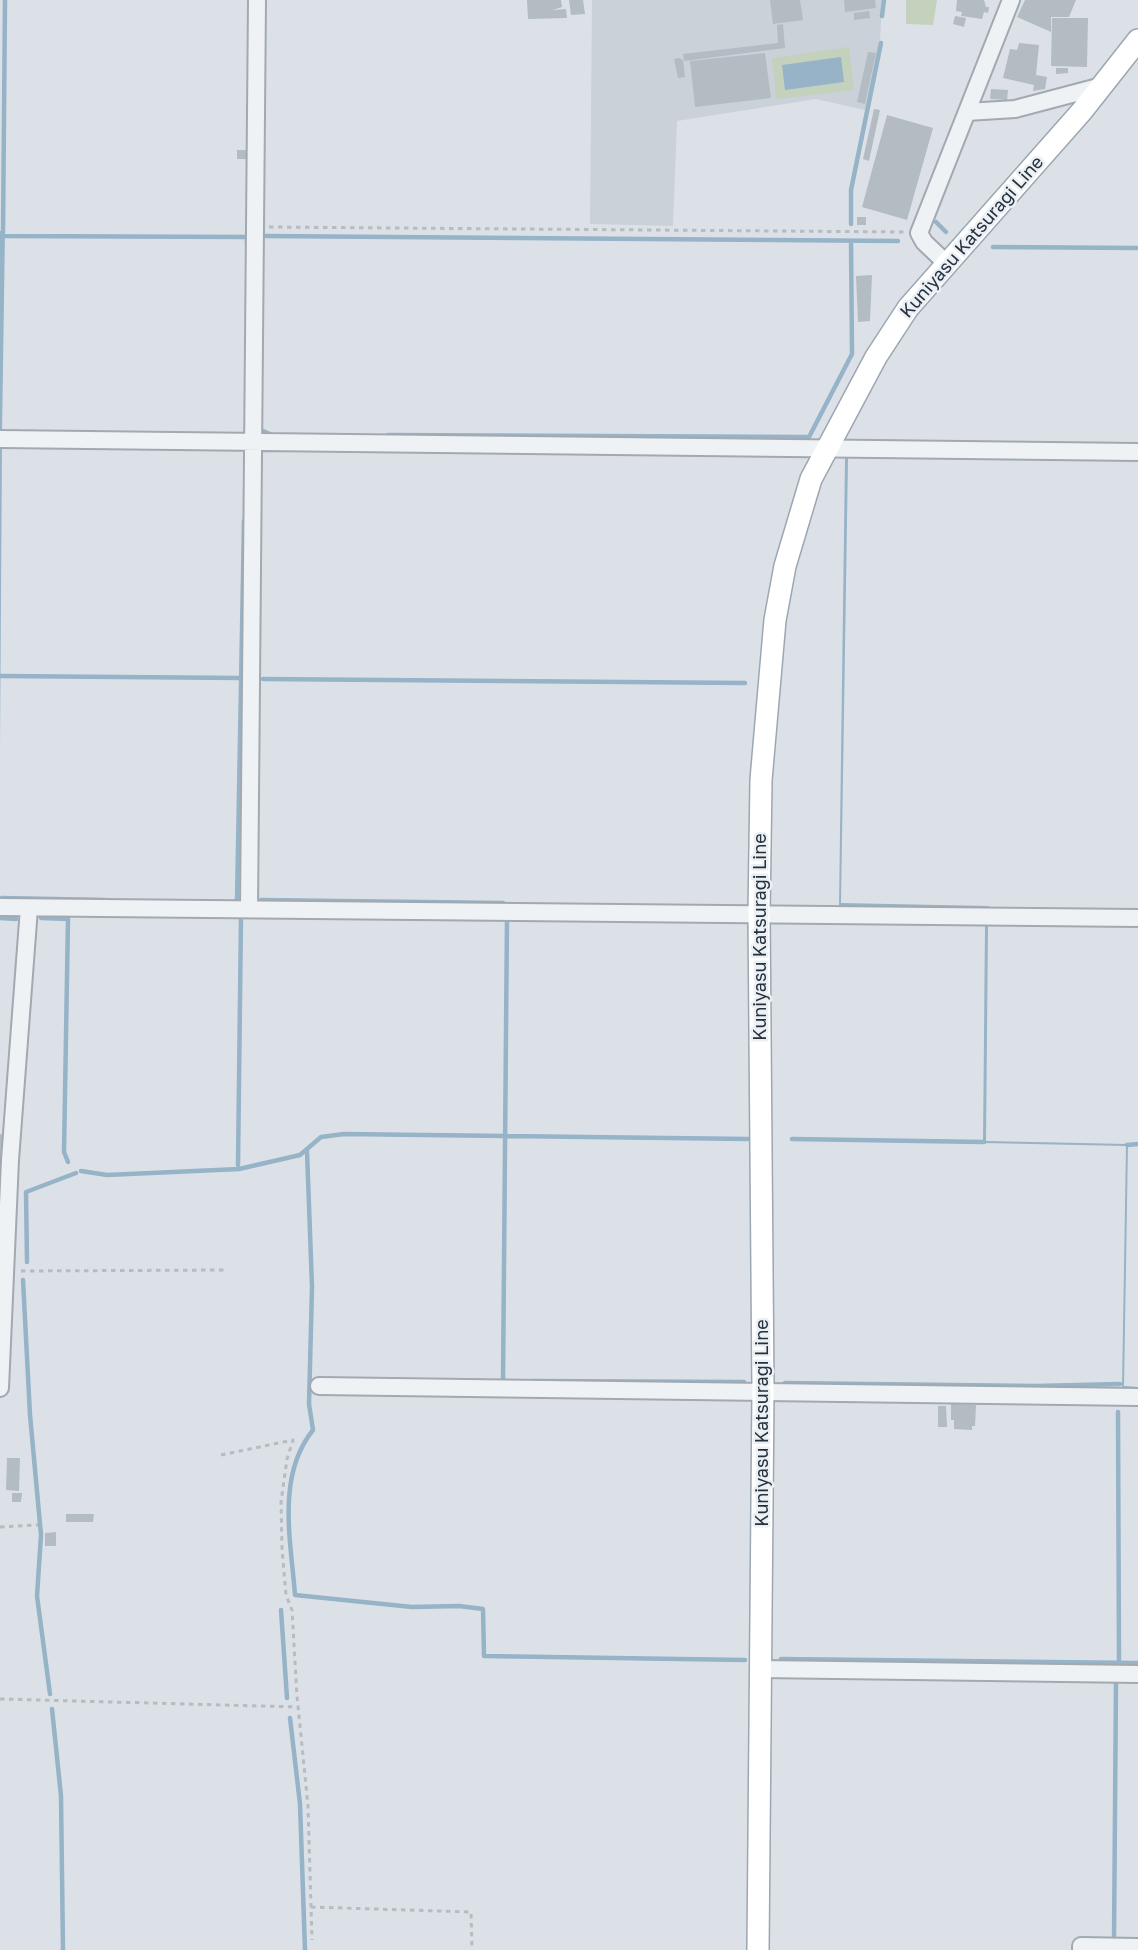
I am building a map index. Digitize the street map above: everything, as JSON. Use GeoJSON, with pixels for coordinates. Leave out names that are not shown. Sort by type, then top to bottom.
{"type":"FeatureCollection","features":[{"type":"Feature","properties":{"kind":"main road","name":"Kuniyasu Katsuragi Line"},"geometry":{"type":"LineString","coordinates":[[758,1950],[763,1390],[759,913],[761,780],[775,620],[797,523],[812,479],[876,357],[908,308],[1102,86],[1138,40]]}},
{"type":"Feature","properties":{"kind":"street"},"geometry":{"type":"LineString","coordinates":[[249,909],[257,0]]}},
{"type":"Feature","properties":{"kind":"street"},"geometry":{"type":"LineString","coordinates":[[946,263],[924,242],[919,232],[1011,0]]}},
{"type":"Feature","properties":{"kind":"street"},"geometry":{"type":"LineString","coordinates":[[966,112],[1015,109],[1102,86]]}},
{"type":"Feature","properties":{"kind":"street"},"geometry":{"type":"LineString","coordinates":[[0,439],[1138,452]]}},
{"type":"Feature","properties":{"kind":"street"},"geometry":{"type":"LineString","coordinates":[[0,907],[1138,918]]}},
{"type":"Feature","properties":{"kind":"street"},"geometry":{"type":"LineString","coordinates":[[0,1388],[10,1160],[29,908]]}},
{"type":"Feature","properties":{"kind":"street"},"geometry":{"type":"LineString","coordinates":[[319,1386],[763,1390],[1138,1397]]}},
{"type":"Feature","properties":{"kind":"street"},"geometry":{"type":"LineString","coordinates":[[760,1669],[1138,1674]]}},
{"type":"Feature","properties":{"kind":"street"},"geometry":{"type":"LineString","coordinates":[[1081,1950],[1081,1946],[1138,1947]]}},
{"type":"Feature","properties":{"kind":"path"},"geometry":{"type":"LineString","coordinates":[[255,227],[919,232]]}},
{"type":"Feature","properties":{"kind":"path"},"geometry":{"type":"LineString","coordinates":[[5,1271],[226,1270]]}},
{"type":"Feature","properties":{"kind":"path"},"geometry":{"type":"LineString","coordinates":[[221,1455],[293,1440],[287,1459],[280,1502],[286,1595],[292,1610],[298,1707],[308,1806],[312,1940]]}},
{"type":"Feature","properties":{"kind":"path"},"geometry":{"type":"LineString","coordinates":[[0,1527],[38,1525]]}},
{"type":"Feature","properties":{"kind":"path"},"geometry":{"type":"LineString","coordinates":[[0,1699],[298,1707]]}},
{"type":"Feature","properties":{"kind":"path"},"geometry":{"type":"LineString","coordinates":[[311,1906],[471,1912],[472,1950]]}},
{"type":"Feature","properties":{"kind":"shaded area"},"geometry":{"type":"Polygon","coordinates":[[[592,0],[882,0],[880,43],[865,110],[816,99],[677,121],[673,226],[590,224],[592,0]]]}},
{"type":"Feature","properties":{"kind":"green space"},"geometry":{"type":"Polygon","coordinates":[[[906,0],[937,0],[933,25],[906,24],[906,0]]]}},
{"type":"Feature","properties":{"kind":"green space"},"geometry":{"type":"Polygon","coordinates":[[[849,47],[854,90],[776,99],[772,58],[849,47]]]}},
{"type":"Feature","properties":{"kind":"water"},"geometry":{"type":"Polygon","coordinates":[[[841,57],[844,82],[785,90],[782,65],[841,57]]]}},
{"type":"Feature","properties":{"kind":"water"},"geometry":{"type":"Polygon","coordinates":[[[0,231],[5,231],[2,435],[0,435],[0,231]]]}},
{"type":"Feature","properties":{"kind":"water"},"geometry":{"type":"Polygon","coordinates":[[[0,445],[2,445],[0,748],[0,445]]]}},
{"type":"Feature","properties":{"kind":"water"},"geometry":{"type":"Polygon","coordinates":[[[845,458],[848,458],[841,903],[989,906],[989,909],[839,906],[845,458]]]}},
{"type":"Feature","properties":{"kind":"water"},"geometry":{"type":"Polygon","coordinates":[[[985,926],[988,926],[986,1141],[1128,1144],[1124,1386],[1138,1387],[1138,1389],[1122,1388],[1126,1146],[983,1143],[985,926]]]}},
{"type":"Feature","properties":{"kind":"building"},"geometry":{"type":"Polygon","coordinates":[[[527,0],[561,0],[562,7],[553,10],[566,9],[567,18],[528,19],[527,0]]]}},
{"type":"Feature","properties":{"kind":"building"},"geometry":{"type":"Polygon","coordinates":[[[569,0],[583,0],[585,14],[571,15],[569,0]]]}},
{"type":"Feature","properties":{"kind":"building"},"geometry":{"type":"Polygon","coordinates":[[[770,0],[800,0],[803,20],[773,24],[770,0]]]}},
{"type":"Feature","properties":{"kind":"building"},"geometry":{"type":"Polygon","coordinates":[[[844,0],[875,0],[876,8],[845,12],[844,0]]]}},
{"type":"Feature","properties":{"kind":"building"},"geometry":{"type":"Polygon","coordinates":[[[957,0],[984,0],[986,7],[989,7],[988,13],[984,12],[982,19],[961,16],[962,12],[956,11],[957,0]]]}},
{"type":"Feature","properties":{"kind":"building"},"geometry":{"type":"Polygon","coordinates":[[[1025,0],[1076,0],[1069,17],[1051,17],[1051,32],[1017,17],[1025,0]]]}},
{"type":"Feature","properties":{"kind":"building"},"geometry":{"type":"Polygon","coordinates":[[[869,11],[870,18],[854,20],[854,13],[869,11]]]}},
{"type":"Feature","properties":{"kind":"building"},"geometry":{"type":"Polygon","coordinates":[[[955,16],[966,18],[964,27],[953,24],[955,16]]]}},
{"type":"Feature","properties":{"kind":"building"},"geometry":{"type":"Polygon","coordinates":[[[1052,18],[1088,18],[1087,67],[1051,66],[1052,18]]]}},
{"type":"Feature","properties":{"kind":"building"},"geometry":{"type":"Polygon","coordinates":[[[783,24],[785,48],[684,61],[683,54],[778,43],[777,25],[783,24]]]}},
{"type":"Feature","properties":{"kind":"building"},"geometry":{"type":"Polygon","coordinates":[[[1019,43],[1039,45],[1036,75],[1047,77],[1045,89],[1033,91],[1034,85],[1003,78],[1010,49],[1017,50],[1019,43]]]}},
{"type":"Feature","properties":{"kind":"building"},"geometry":{"type":"Polygon","coordinates":[[[868,52],[876,53],[865,104],[857,102],[868,52]]]}},
{"type":"Feature","properties":{"kind":"building"},"geometry":{"type":"Polygon","coordinates":[[[765,53],[771,98],[695,107],[690,61],[765,53]]]}},
{"type":"Feature","properties":{"kind":"building"},"geometry":{"type":"Polygon","coordinates":[[[674,59],[683,60],[685,77],[678,78],[674,59]]]}},
{"type":"Feature","properties":{"kind":"building"},"geometry":{"type":"Polygon","coordinates":[[[1056,68],[1068,68],[1068,73],[1056,74],[1056,68]]]}},
{"type":"Feature","properties":{"kind":"building"},"geometry":{"type":"Polygon","coordinates":[[[991,89],[1008,90],[1007,100],[990,99],[991,89]]]}},
{"type":"Feature","properties":{"kind":"building"},"geometry":{"type":"Polygon","coordinates":[[[874,109],[880,110],[869,161],[863,159],[874,109]]]}},
{"type":"Feature","properties":{"kind":"building"},"geometry":{"type":"Polygon","coordinates":[[[887,115],[933,128],[907,220],[862,207],[887,115]]]}},
{"type":"Feature","properties":{"kind":"building"},"geometry":{"type":"Polygon","coordinates":[[[237,150],[248,150],[247,159],[237,159],[237,150]]]}},
{"type":"Feature","properties":{"kind":"building"},"geometry":{"type":"Polygon","coordinates":[[[857,217],[866,217],[866,225],[857,225],[857,217]]]}},
{"type":"Feature","properties":{"kind":"building"},"geometry":{"type":"Polygon","coordinates":[[[872,275],[870,321],[858,322],[856,276],[872,275]]]}},
{"type":"Feature","properties":{"kind":"building"},"geometry":{"type":"Polygon","coordinates":[[[0,1134],[4,1135],[3,1162],[0,1162],[0,1134]]]}},
{"type":"Feature","properties":{"kind":"building"},"geometry":{"type":"Polygon","coordinates":[[[951,1404],[976,1405],[975,1426],[972,1426],[972,1430],[954,1429],[954,1420],[951,1420],[951,1404]]]}},
{"type":"Feature","properties":{"kind":"building"},"geometry":{"type":"Polygon","coordinates":[[[938,1406],[946,1406],[947,1427],[938,1427],[938,1406]]]}},
{"type":"Feature","properties":{"kind":"building"},"geometry":{"type":"Polygon","coordinates":[[[7,1458],[20,1458],[19,1491],[6,1490],[7,1458]]]}},
{"type":"Feature","properties":{"kind":"building"},"geometry":{"type":"Polygon","coordinates":[[[12,1493],[22,1493],[21,1502],[12,1502],[12,1493]]]}},
{"type":"Feature","properties":{"kind":"building"},"geometry":{"type":"Polygon","coordinates":[[[66,1514],[94,1514],[93,1522],[66,1522],[66,1514]]]}},
{"type":"Feature","properties":{"kind":"building"},"geometry":{"type":"Polygon","coordinates":[[[56,1532],[56,1546],[45,1546],[45,1533],[56,1532]]]}},
{"type":"Feature","properties":{"kind":"waterway"},"geometry":{"type":"LineString","coordinates":[[3,233],[5,0]]}},
{"type":"Feature","properties":{"kind":"waterway"},"geometry":{"type":"LineString","coordinates":[[882,16],[884,0]]}},
{"type":"Feature","properties":{"kind":"waterway"},"geometry":{"type":"LineString","coordinates":[[851,224],[851,190],[881,43]]}},
{"type":"Feature","properties":{"kind":"waterway"},"geometry":{"type":"LineString","coordinates":[[936,222],[946,232]]}},
{"type":"Feature","properties":{"kind":"waterway"},"geometry":{"type":"LineString","coordinates":[[3,236],[247,237],[247,245]]}},
{"type":"Feature","properties":{"kind":"waterway"},"geometry":{"type":"LineString","coordinates":[[266,236],[898,241]]}},
{"type":"Feature","properties":{"kind":"waterway"},"geometry":{"type":"LineString","coordinates":[[388,435],[809,437],[852,354],[851,241]]}},
{"type":"Feature","properties":{"kind":"waterway"},"geometry":{"type":"LineString","coordinates":[[993,247],[1138,248]]}},
{"type":"Feature","properties":{"kind":"waterway"},"geometry":{"type":"LineString","coordinates":[[263,431],[272,435]]}},
{"type":"Feature","properties":{"kind":"waterway"},"geometry":{"type":"LineString","coordinates":[[233,902],[237,902],[244,521]]}},
{"type":"Feature","properties":{"kind":"waterway"},"geometry":{"type":"LineString","coordinates":[[0,676],[241,678]]}},
{"type":"Feature","properties":{"kind":"waterway"},"geometry":{"type":"LineString","coordinates":[[263,679],[745,683]]}},
{"type":"Feature","properties":{"kind":"waterway"},"geometry":{"type":"LineString","coordinates":[[2,898],[105,900]]}},
{"type":"Feature","properties":{"kind":"waterway"},"geometry":{"type":"LineString","coordinates":[[261,900],[503,903]]}},
{"type":"Feature","properties":{"kind":"waterway"},"geometry":{"type":"LineString","coordinates":[[238,1165],[241,916]]}},
{"type":"Feature","properties":{"kind":"waterway"},"geometry":{"type":"LineString","coordinates":[[507,917],[503,1381],[507,1381]]}},
{"type":"Feature","properties":{"kind":"waterway"},"geometry":{"type":"LineString","coordinates":[[0,918],[16,919]]}},
{"type":"Feature","properties":{"kind":"waterway"},"geometry":{"type":"LineString","coordinates":[[41,918],[68,919],[64,1152],[68,1162]]}},
{"type":"Feature","properties":{"kind":"waterway"},"geometry":{"type":"LineString","coordinates":[[81,1171],[107,1175],[239,1169],[300,1155],[321,1137],[344,1134],[749,1139]]}},
{"type":"Feature","properties":{"kind":"waterway"},"geometry":{"type":"LineString","coordinates":[[792,1139],[984,1142]]}},
{"type":"Feature","properties":{"kind":"waterway"},"geometry":{"type":"LineString","coordinates":[[1127,1145],[1138,1144]]}},
{"type":"Feature","properties":{"kind":"waterway"},"geometry":{"type":"LineString","coordinates":[[307,1151],[312,1287],[309,1404],[313,1430],[301,1448],[290,1488],[289,1531],[295,1595],[412,1607],[459,1606],[483,1609],[484,1656],[745,1660]]}},
{"type":"Feature","properties":{"kind":"waterway"},"geometry":{"type":"LineString","coordinates":[[27,1262],[26,1192],[76,1173]]}},
{"type":"Feature","properties":{"kind":"waterway"},"geometry":{"type":"LineString","coordinates":[[23,1280],[30,1415],[41,1535],[37,1596],[50,1694]]}},
{"type":"Feature","properties":{"kind":"waterway"},"geometry":{"type":"LineString","coordinates":[[534,1381],[744,1382]]}},
{"type":"Feature","properties":{"kind":"waterway"},"geometry":{"type":"LineString","coordinates":[[785,1383],[1036,1386],[1120,1384]]}},
{"type":"Feature","properties":{"kind":"waterway"},"geometry":{"type":"LineString","coordinates":[[1118,1412],[1119,1663]]}},
{"type":"Feature","properties":{"kind":"waterway"},"geometry":{"type":"LineString","coordinates":[[281,1610],[287,1698]]}},
{"type":"Feature","properties":{"kind":"waterway"},"geometry":{"type":"LineString","coordinates":[[781,1659],[1138,1663]]}},
{"type":"Feature","properties":{"kind":"waterway"},"geometry":{"type":"LineString","coordinates":[[1116,1681],[1114,1941],[1117,1941]]}},
{"type":"Feature","properties":{"kind":"waterway"},"geometry":{"type":"LineString","coordinates":[[52,1709],[61,1796],[63,1950]]}},
{"type":"Feature","properties":{"kind":"waterway"},"geometry":{"type":"LineString","coordinates":[[290,1718],[300,1804],[305,1950]]}}]}
